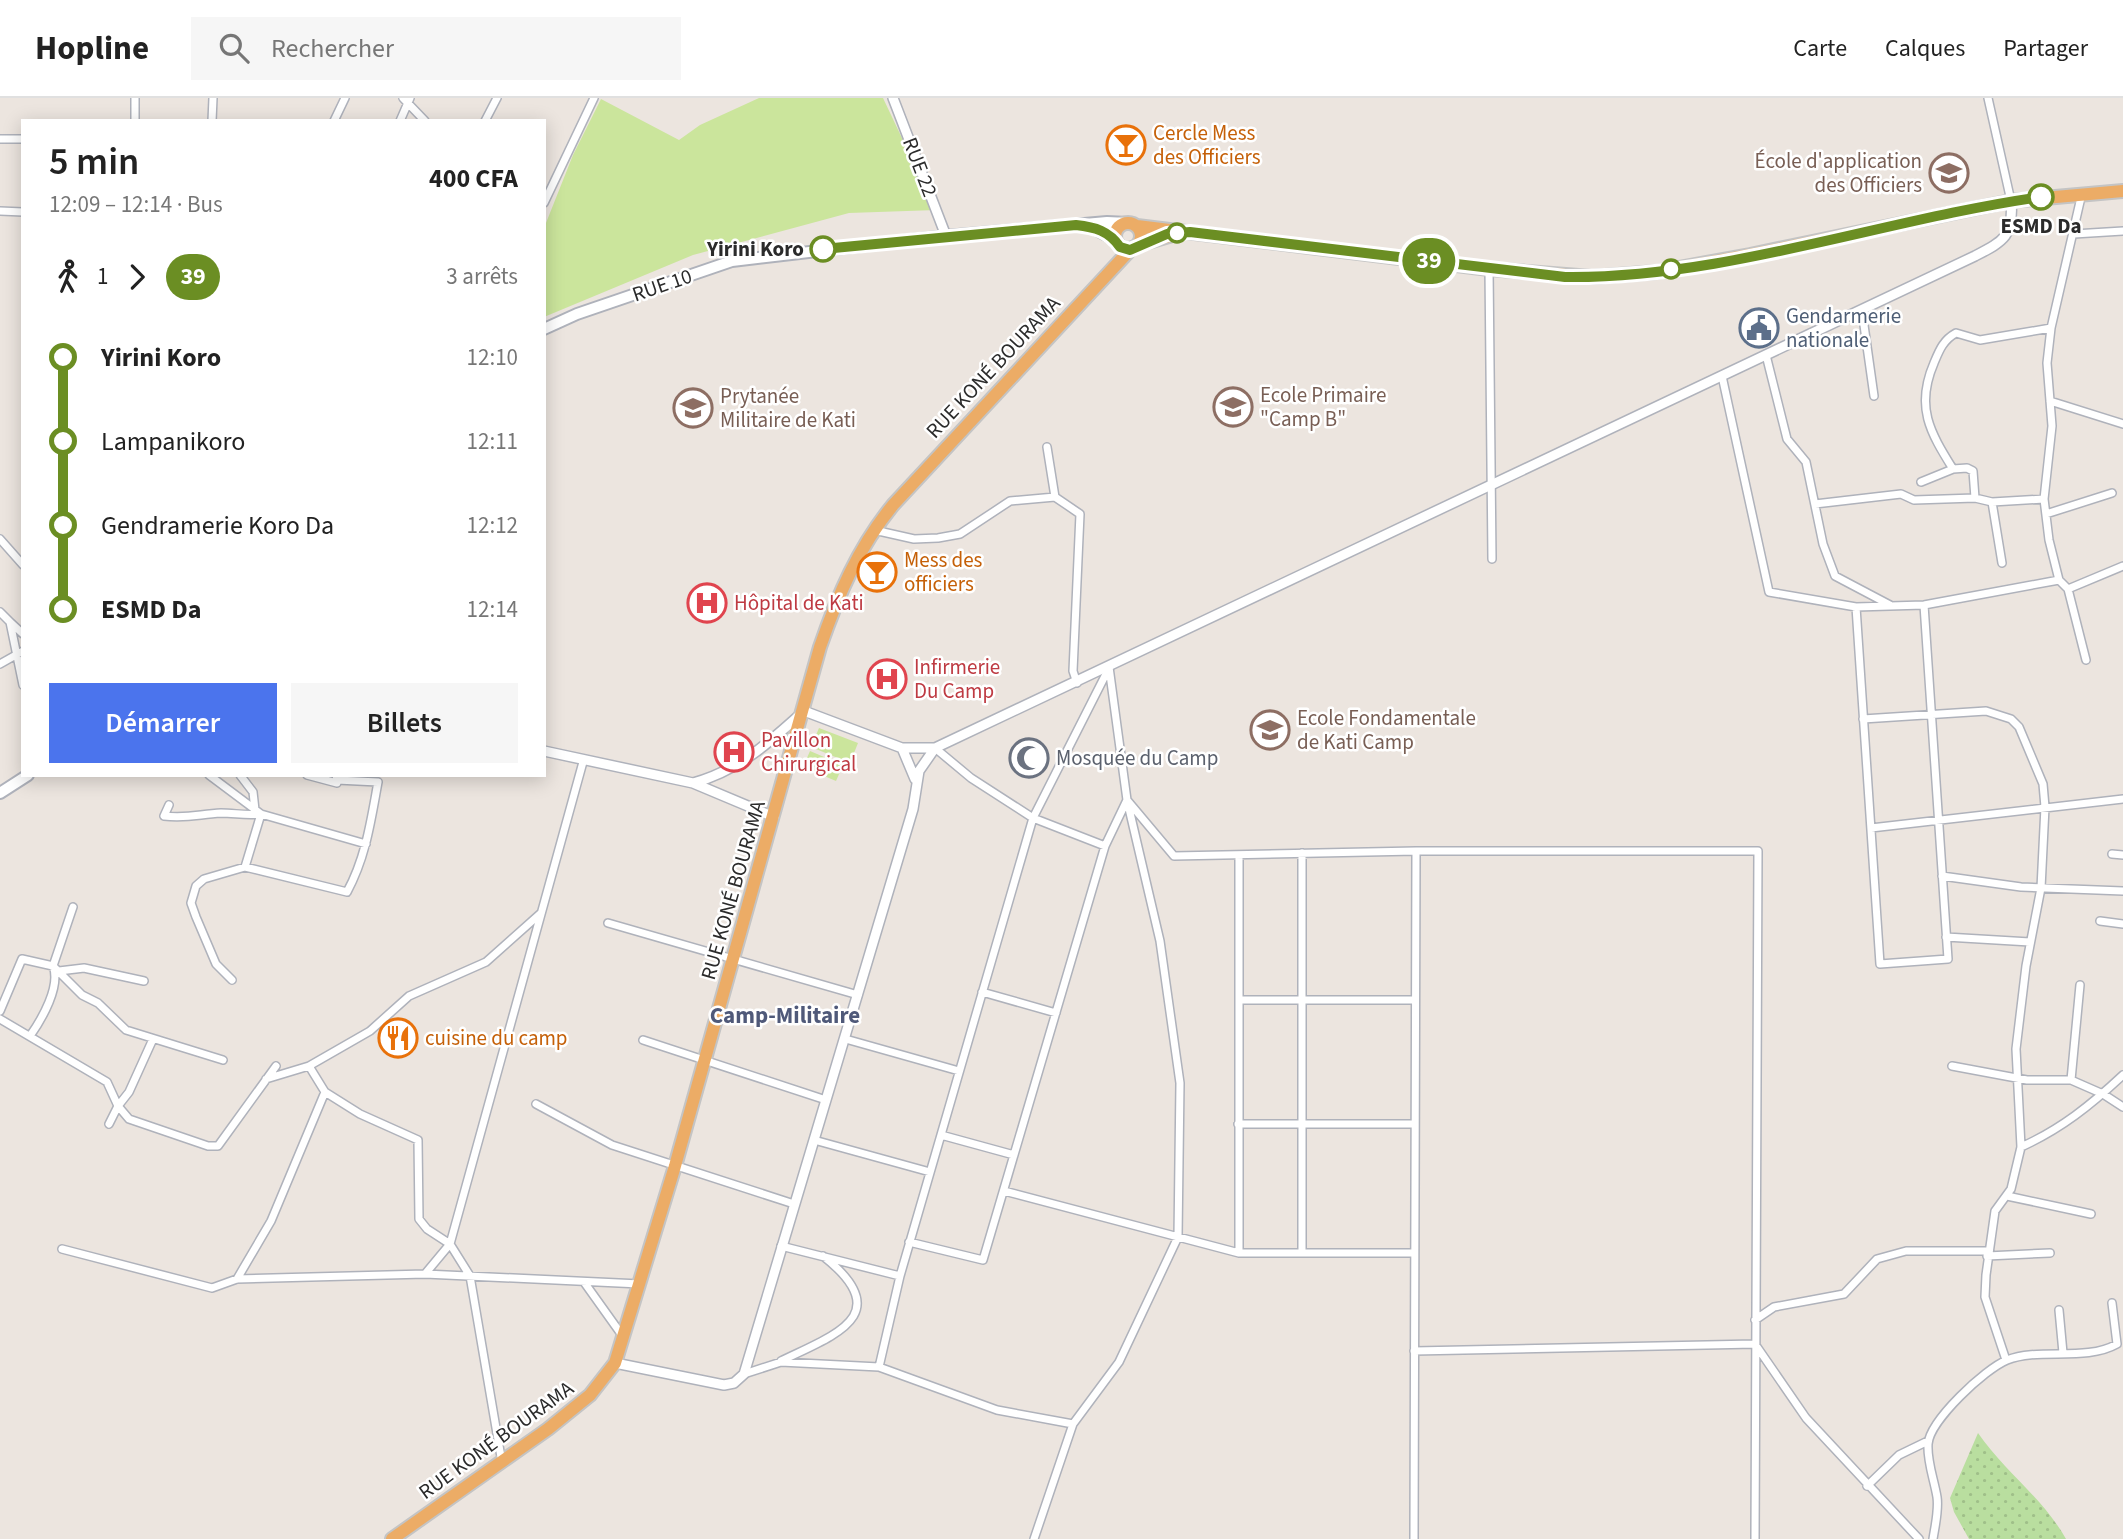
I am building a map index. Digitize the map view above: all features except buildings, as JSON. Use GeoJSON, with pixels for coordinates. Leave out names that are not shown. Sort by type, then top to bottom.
{"type":"FeatureCollection","features":[{"type":"Feature","properties":{"kind":"highway","name":"RUE KONÉ BOURAMA"},"geometry":{"type":"LineString","coordinates":[[1104,275],[1112,262],[1117,231],[1132,224],[1565,277],[1657,272],[2011,201],[2123,191]]}},
{"type":"Feature","properties":{"kind":"highway"},"geometry":{"type":"LineString","coordinates":[[1116,241],[1134,247],[1141,235],[1132,224]]}},
{"type":"Feature","properties":{"kind":"highway","name":"RUE KONÉ BOURAMA"},"geometry":{"type":"LineString","coordinates":[[392,1539],[502,1464],[590,1395],[615,1363],[675,1166],[820,647],[835,604],[860,548],[873,529],[1104,275],[1134,247],[1167,234],[1190,232]]}},
{"type":"Feature","properties":{"kind":"main road","name":"RUE 10"},"geometry":{"type":"LineString","coordinates":[[546,328],[577,314],[732,261],[946,236],[1076,225],[1132,224]]}},
{"type":"Feature","properties":{"kind":"main road","name":"RUE 10"},"geometry":{"type":"LineString","coordinates":[[1076,225],[1094,227],[1116,241]]}},
{"type":"Feature","properties":{"kind":"main road"},"geometry":{"type":"LineString","coordinates":[[0,793],[25,777]]}},
{"type":"Feature","properties":{"kind":"street"},"geometry":{"type":"LineString","coordinates":[[135,98],[135,119]]}},
{"type":"Feature","properties":{"kind":"street"},"geometry":{"type":"LineString","coordinates":[[212,98],[212,119]]}},
{"type":"Feature","properties":{"kind":"street"},"geometry":{"type":"LineString","coordinates":[[335,119],[345,98]]}},
{"type":"Feature","properties":{"kind":"street"},"geometry":{"type":"LineString","coordinates":[[486,119],[497,98]]}},
{"type":"Feature","properties":{"kind":"street"},"geometry":{"type":"LineString","coordinates":[[546,200],[594,98]]}},
{"type":"Feature","properties":{"kind":"street","name":"RUE 22"},"geometry":{"type":"LineString","coordinates":[[893,98],[946,236]]}},
{"type":"Feature","properties":{"kind":"street"},"geometry":{"type":"LineString","coordinates":[[744,1374],[913,809],[923,760],[935,748],[1862,311],[2000,243],[2013,219],[1988,98]]}},
{"type":"Feature","properties":{"kind":"street"},"geometry":{"type":"LineString","coordinates":[[401,119],[407,100]]}},
{"type":"Feature","properties":{"kind":"street"},"geometry":{"type":"LineString","coordinates":[[407,100],[423,119]]}},
{"type":"Feature","properties":{"kind":"street"},"geometry":{"type":"LineString","coordinates":[[0,139],[21,139]]}},
{"type":"Feature","properties":{"kind":"street"},"geometry":{"type":"LineString","coordinates":[[2082,193],[2051,328],[2047,363],[2052,426],[2045,499],[2049,540],[2059,580],[2068,589],[2086,660]]}},
{"type":"Feature","properties":{"kind":"street"},"geometry":{"type":"LineString","coordinates":[[0,211],[21,212]]}},
{"type":"Feature","properties":{"kind":"street"},"geometry":{"type":"LineString","coordinates":[[2074,234],[2123,231]]}},
{"type":"Feature","properties":{"kind":"street"},"geometry":{"type":"LineString","coordinates":[[1489,269],[1492,559]]}},
{"type":"Feature","properties":{"kind":"street"},"geometry":{"type":"LineString","coordinates":[[1862,311],[1874,396]]}},
{"type":"Feature","properties":{"kind":"street"},"geometry":{"type":"LineString","coordinates":[[1953,469],[1930,425],[1923,403],[1928,376],[1940,349],[1955,333],[1980,340],[2051,328]]}},
{"type":"Feature","properties":{"kind":"street"},"geometry":{"type":"LineString","coordinates":[[1766,355],[1787,439],[1806,462],[1823,544],[1835,576],[1891,606]]}},
{"type":"Feature","properties":{"kind":"street"},"geometry":{"type":"LineString","coordinates":[[1722,376],[1769,592],[1856,607],[1924,605],[2059,580]]}},
{"type":"Feature","properties":{"kind":"street"},"geometry":{"type":"LineString","coordinates":[[2050,401],[2123,424]]}},
{"type":"Feature","properties":{"kind":"street"},"geometry":{"type":"LineString","coordinates":[[1047,447],[1055,497]]}},
{"type":"Feature","properties":{"kind":"street"},"geometry":{"type":"LineString","coordinates":[[1921,482],[1953,469],[1967,468],[1973,471],[1975,498]]}},
{"type":"Feature","properties":{"kind":"street"},"geometry":{"type":"LineString","coordinates":[[2046,514],[2112,493]]}},
{"type":"Feature","properties":{"kind":"street"},"geometry":{"type":"LineString","coordinates":[[1815,504],[1901,494],[1914,500],[1975,498],[1992,502],[2045,499]]}},
{"type":"Feature","properties":{"kind":"street"},"geometry":{"type":"LineString","coordinates":[[873,529],[914,539],[938,538],[960,534],[1010,501],[1055,497],[1080,514],[1073,671],[1077,683]]}},
{"type":"Feature","properties":{"kind":"street"},"geometry":{"type":"LineString","coordinates":[[1992,502],[2002,563]]}},
{"type":"Feature","properties":{"kind":"street"},"geometry":{"type":"LineString","coordinates":[[0,539],[21,563]]}},
{"type":"Feature","properties":{"kind":"street"},"geometry":{"type":"LineString","coordinates":[[2068,589],[2123,566]]}},
{"type":"Feature","properties":{"kind":"street"},"geometry":{"type":"LineString","coordinates":[[1856,607],[1880,964],[1948,959],[1924,605]]}},
{"type":"Feature","properties":{"kind":"street"},"geometry":{"type":"LineString","coordinates":[[0,612],[21,632]]}},
{"type":"Feature","properties":{"kind":"street"},"geometry":{"type":"LineString","coordinates":[[0,664],[20,654],[9,622]]}},
{"type":"Feature","properties":{"kind":"street"},"geometry":{"type":"LineString","coordinates":[[1034,1539],[1073,1424],[1119,1362],[1178,1237],[1180,1083],[1160,940],[1127,800],[1109,667]]}},
{"type":"Feature","properties":{"kind":"street"},"geometry":{"type":"LineString","coordinates":[[879,1367],[909,1242],[1033,818],[1109,667]]}},
{"type":"Feature","properties":{"kind":"street"},"geometry":{"type":"LineString","coordinates":[[693,783],[715,777],[767,745],[804,711],[902,748],[935,748],[971,778],[1033,818],[1105,846]]}},
{"type":"Feature","properties":{"kind":"street"},"geometry":{"type":"LineString","coordinates":[[1863,719],[1986,711],[2011,719],[2019,727],[2043,784],[2045,807],[2041,888],[2016,1049],[2015,1077],[2021,1147],[2007,1196],[1996,1212],[1988,1254],[1985,1297],[2006,1360]]}},
{"type":"Feature","properties":{"kind":"street"},"geometry":{"type":"LineString","coordinates":[[902,748],[916,784]]}},
{"type":"Feature","properties":{"kind":"street"},"geometry":{"type":"LineString","coordinates":[[546,752],[583,762],[693,783],[774,817]]}},
{"type":"Feature","properties":{"kind":"street"},"geometry":{"type":"LineString","coordinates":[[425,1274],[450,1244],[583,762]]}},
{"type":"Feature","properties":{"kind":"street"},"geometry":{"type":"LineString","coordinates":[[212,777],[258,812],[366,844]]}},
{"type":"Feature","properties":{"kind":"street"},"geometry":{"type":"LineString","coordinates":[[241,777],[253,793],[258,812],[245,867]]}},
{"type":"Feature","properties":{"kind":"street"},"geometry":{"type":"LineString","coordinates":[[232,980],[216,964],[191,904],[196,886],[204,879],[245,867],[347,892],[358,871],[378,782],[337,777],[337,783],[314,777]]}},
{"type":"Feature","properties":{"kind":"street"},"geometry":{"type":"LineString","coordinates":[[715,777],[718,792]]}},
{"type":"Feature","properties":{"kind":"street"},"geometry":{"type":"LineString","coordinates":[[1871,828],[2123,799]]}},
{"type":"Feature","properties":{"kind":"street"},"geometry":{"type":"LineString","coordinates":[[909,1242],[984,1260],[1105,846],[1127,800]]}},
{"type":"Feature","properties":{"kind":"street"},"geometry":{"type":"LineString","coordinates":[[1127,800],[1174,856],[1416,851],[1758,851],[1755,1539]]}},
{"type":"Feature","properties":{"kind":"street"},"geometry":{"type":"LineString","coordinates":[[169,804],[164,816],[201,818],[218,813],[244,817],[258,812]]}},
{"type":"Feature","properties":{"kind":"street"},"geometry":{"type":"LineString","coordinates":[[1414,1539],[1416,851]]}},
{"type":"Feature","properties":{"kind":"street"},"geometry":{"type":"LineString","coordinates":[[1302,853],[1302,1253]]}},
{"type":"Feature","properties":{"kind":"street"},"geometry":{"type":"LineString","coordinates":[[2112,854],[2123,855]]}},
{"type":"Feature","properties":{"kind":"street"},"geometry":{"type":"LineString","coordinates":[[1239,855],[1239,1253]]}},
{"type":"Feature","properties":{"kind":"street"},"geometry":{"type":"LineString","coordinates":[[1942,876],[2041,888],[2123,891]]}},
{"type":"Feature","properties":{"kind":"street"},"geometry":{"type":"LineString","coordinates":[[30,1036],[41,1021],[57,974],[56,968],[73,907]]}},
{"type":"Feature","properties":{"kind":"street"},"geometry":{"type":"LineString","coordinates":[[266,1079],[309,1066],[370,1031],[409,996],[486,962],[541,913]]}},
{"type":"Feature","properties":{"kind":"street"},"geometry":{"type":"LineString","coordinates":[[2100,921],[2123,924]]}},
{"type":"Feature","properties":{"kind":"street"},"geometry":{"type":"LineString","coordinates":[[608,923],[858,995]]}},
{"type":"Feature","properties":{"kind":"street"},"geometry":{"type":"LineString","coordinates":[[1946,937],[2031,942]]}},
{"type":"Feature","properties":{"kind":"street"},"geometry":{"type":"LineString","coordinates":[[0,1011],[22,959],[56,968],[84,968],[144,981]]}},
{"type":"Feature","properties":{"kind":"street"},"geometry":{"type":"LineString","coordinates":[[56,968],[82,995],[98,1003],[126,1030],[223,1060]]}},
{"type":"Feature","properties":{"kind":"street"},"geometry":{"type":"LineString","coordinates":[[2071,1080],[2080,985]]}},
{"type":"Feature","properties":{"kind":"street"},"geometry":{"type":"LineString","coordinates":[[982,992],[1056,1013]]}},
{"type":"Feature","properties":{"kind":"street"},"geometry":{"type":"LineString","coordinates":[[1239,1000],[1415,1000]]}},
{"type":"Feature","properties":{"kind":"street"},"geometry":{"type":"LineString","coordinates":[[0,1019],[107,1082],[118,1106],[129,1119],[208,1146],[218,1146],[276,1066]]}},
{"type":"Feature","properties":{"kind":"street"},"geometry":{"type":"LineString","coordinates":[[109,1124],[129,1092],[153,1039]]}},
{"type":"Feature","properties":{"kind":"street"},"geometry":{"type":"LineString","coordinates":[[643,1040],[826,1100]]}},
{"type":"Feature","properties":{"kind":"street"},"geometry":{"type":"LineString","coordinates":[[849,1040],[959,1071]]}},
{"type":"Feature","properties":{"kind":"street"},"geometry":{"type":"LineString","coordinates":[[309,1066],[325,1092],[360,1114],[418,1140],[419,1219],[450,1244],[470,1276],[502,1464]]}},
{"type":"Feature","properties":{"kind":"street"},"geometry":{"type":"LineString","coordinates":[[1952,1066],[2015,1077],[2071,1080],[2103,1094],[2123,1107]]}},
{"type":"Feature","properties":{"kind":"street"},"geometry":{"type":"LineString","coordinates":[[2021,1147],[2051,1134],[2103,1094],[2123,1074]]}},
{"type":"Feature","properties":{"kind":"street"},"geometry":{"type":"LineString","coordinates":[[237,1279],[271,1221],[325,1092]]}},
{"type":"Feature","properties":{"kind":"street"},"geometry":{"type":"LineString","coordinates":[[536,1104],[612,1145],[794,1205]]}},
{"type":"Feature","properties":{"kind":"street"},"geometry":{"type":"LineString","coordinates":[[1238,1124],[1415,1124]]}},
{"type":"Feature","properties":{"kind":"street"},"geometry":{"type":"LineString","coordinates":[[941,1135],[1014,1155]]}},
{"type":"Feature","properties":{"kind":"street"},"geometry":{"type":"LineString","coordinates":[[814,1140],[930,1172]]}},
{"type":"Feature","properties":{"kind":"street"},"geometry":{"type":"LineString","coordinates":[[1004,1191],[1239,1253],[1413,1253]]}},
{"type":"Feature","properties":{"kind":"street"},"geometry":{"type":"LineString","coordinates":[[2007,1196],[2091,1214]]}},
{"type":"Feature","properties":{"kind":"street"},"geometry":{"type":"LineString","coordinates":[[781,1246],[900,1276]]}},
{"type":"Feature","properties":{"kind":"street"},"geometry":{"type":"LineString","coordinates":[[62,1249],[212,1288],[237,1279],[425,1274],[641,1284]]}},
{"type":"Feature","properties":{"kind":"street"},"geometry":{"type":"LineString","coordinates":[[1755,1320],[1774,1307],[1844,1294],[1877,1259],[1906,1251],[2050,1253]]}},
{"type":"Feature","properties":{"kind":"street"},"geometry":{"type":"LineString","coordinates":[[615,1363],[724,1385],[734,1384],[744,1374],[781,1362],[832,1338],[848,1327],[856,1312],[857,1297],[844,1273],[823,1256]]}},
{"type":"Feature","properties":{"kind":"street"},"geometry":{"type":"LineString","coordinates":[[584,1282],[624,1338]]}},
{"type":"Feature","properties":{"kind":"street"},"geometry":{"type":"LineString","coordinates":[[1867,1486],[1899,1454],[1928,1441],[1950,1404],[2006,1360],[2088,1352],[2117,1344],[2112,1303]]}},
{"type":"Feature","properties":{"kind":"street"},"geometry":{"type":"LineString","coordinates":[[2059,1310],[2063,1353]]}},
{"type":"Feature","properties":{"kind":"street"},"geometry":{"type":"LineString","coordinates":[[1414,1351],[1755,1344]]}},
{"type":"Feature","properties":{"kind":"street"},"geometry":{"type":"LineString","coordinates":[[1755,1344],[1806,1418],[1919,1539]]}},
{"type":"Feature","properties":{"kind":"street"},"geometry":{"type":"LineString","coordinates":[[781,1362],[879,1367],[997,1410],[1073,1424]]}},
{"type":"Feature","properties":{"kind":"street"},"geometry":{"type":"LineString","coordinates":[[1928,1441],[1930,1467],[1938,1499],[1933,1539]]}},
{"type":"Feature","properties":{"kind":"green space"},"geometry":{"type":"Polygon","coordinates":[[[759,98],[883,98],[936,210],[849,213],[693,255],[546,316],[546,223],[573,155],[601,99],[679,140],[700,125],[759,98]]]}},
{"type":"Feature","properties":{"kind":"green space"},"geometry":{"type":"Polygon","coordinates":[[[819,728],[858,743],[850,763],[811,747],[819,728]]]}},
{"type":"Feature","properties":{"kind":"green space"},"geometry":{"type":"Polygon","coordinates":[[[810,751],[843,765],[836,781],[803,767],[810,751]]]}},
{"type":"Feature","properties":{"kind":"green space"},"geometry":{"type":"Polygon","coordinates":[[[1978,1433],[1999,1460],[2046,1510],[2066,1539],[1969,1539],[1954,1512],[1950,1498],[1978,1433]]]}},
{"type":"Feature","properties":{"kind":"bus line","name":"39"},"geometry":{"type":"LineString","coordinates":[[823,249],[1076,225],[1094,227],[1105,232],[1116,240],[1120,247],[1130,250],[1167,234],[1190,232],[1565,277],[1619,276],[1657,272],[1749,255],[2041,197]]}},
{"type":"Feature","properties":{"kind":"place","name":"Cercle Mess des Officiers"},"geometry":{"type":"Point","coordinates":[1126,145]}},
{"type":"Feature","properties":{"kind":"place","name":"École d'application des Officiers"},"geometry":{"type":"Point","coordinates":[1949,173]}},
{"type":"Feature","properties":{"kind":"place","name":"ESMD Da"},"geometry":{"type":"Point","coordinates":[2041,197]}},
{"type":"Feature","properties":{"kind":"place","name":"Yirini Koro"},"geometry":{"type":"Point","coordinates":[823,249]}},
{"type":"Feature","properties":{"kind":"place","name":"Gendarmerie nationale"},"geometry":{"type":"Point","coordinates":[1759,328]}},
{"type":"Feature","properties":{"kind":"place","name":"Ecole Primaire \"Camp B\""},"geometry":{"type":"Point","coordinates":[1233,407]}},
{"type":"Feature","properties":{"kind":"place","name":"Prytanée Militaire de Kati"},"geometry":{"type":"Point","coordinates":[693,408]}},
{"type":"Feature","properties":{"kind":"place","name":"Mess des officiers"},"geometry":{"type":"Point","coordinates":[877,572]}},
{"type":"Feature","properties":{"kind":"place","name":"Hôpital de Kati"},"geometry":{"type":"Point","coordinates":[707,603]}},
{"type":"Feature","properties":{"kind":"place","name":"Infirmerie Du Camp"},"geometry":{"type":"Point","coordinates":[887,679]}},
{"type":"Feature","properties":{"kind":"place","name":"Ecole Fondamentale de Kati Camp"},"geometry":{"type":"Point","coordinates":[1270,730]}},
{"type":"Feature","properties":{"kind":"place","name":"Pavillon Chirurgical"},"geometry":{"type":"Point","coordinates":[734,752]}},
{"type":"Feature","properties":{"kind":"place","name":"Mosquée du Camp"},"geometry":{"type":"Point","coordinates":[1029,758]}},
{"type":"Feature","properties":{"kind":"place","name":"cuisine du camp"},"geometry":{"type":"Point","coordinates":[398,1038]}},
{"type":"Feature","properties":{"kind":"district","name":"Camp-Militaire"},"geometry":{"type":"Point","coordinates":[785,1015]}}]}
